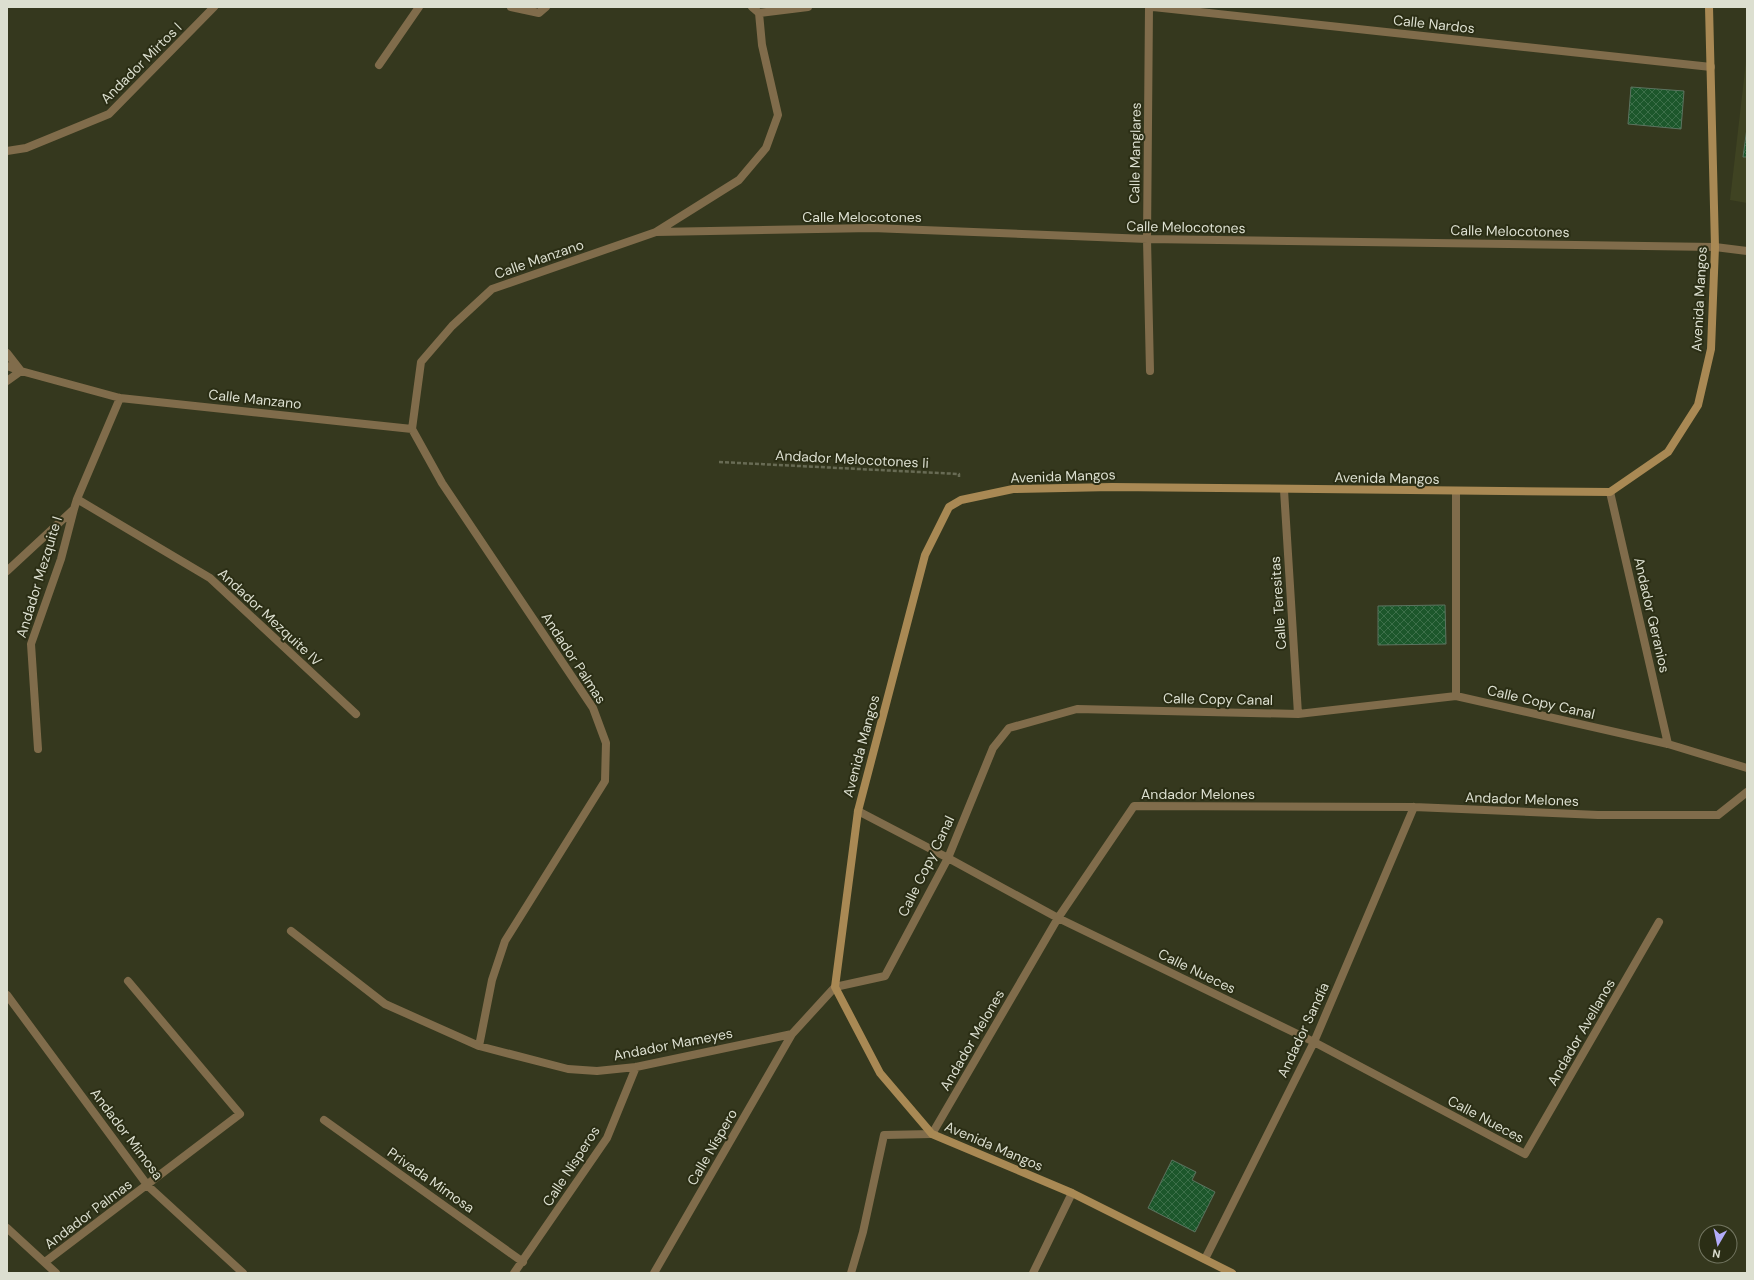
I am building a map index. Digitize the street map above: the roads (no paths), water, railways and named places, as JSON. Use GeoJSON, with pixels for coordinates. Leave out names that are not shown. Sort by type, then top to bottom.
{"type":"FeatureCollection","features":[{"type":"Feature","properties":{"kind":"main road","name":"Avenida Mangos"},"geometry":{"type":"LineString","coordinates":[[1232,1273],[1223,1271],[1205,1259],[1072,1193],[932,1134],[880,1072],[836,987],[858,811],[925,555],[949,507],[961,500],[1014,488],[1112,487],[1284,490],[1610,492],[1668,452],[1698,406],[1711,349],[1715,247],[1709,7]]}},
{"type":"Feature","properties":{"kind":"street","name":"Andador Mirtos I"},"geometry":{"type":"LineString","coordinates":[[7,151],[26,148],[109,114],[214,7]]}},
{"type":"Feature","properties":{"kind":"street"},"geometry":{"type":"LineString","coordinates":[[378,65],[419,7]]}},
{"type":"Feature","properties":{"kind":"street"},"geometry":{"type":"LineString","coordinates":[[511,7],[539,13],[546,7]]}},
{"type":"Feature","properties":{"kind":"street"},"geometry":{"type":"LineString","coordinates":[[756,10],[808,7]]}},
{"type":"Feature","properties":{"kind":"street","name":"Calle Manglares"},"geometry":{"type":"LineString","coordinates":[[1149,7],[1147,239],[1150,371]]}},
{"type":"Feature","properties":{"kind":"street","name":"Calle Nardos"},"geometry":{"type":"LineString","coordinates":[[1153,7],[1711,67]]}},
{"type":"Feature","properties":{"kind":"street","name":"Calle Manzano"},"geometry":{"type":"LineString","coordinates":[[7,366],[120,398],[412,429],[421,362],[452,326],[492,289],[656,232],[739,180],[766,148],[778,115],[762,45],[756,10]]}},
{"type":"Feature","properties":{"kind":"street","name":"Calle Melocotones"},"geometry":{"type":"LineString","coordinates":[[656,232],[872,228],[1147,239],[1715,247],[1747,251]]}},
{"type":"Feature","properties":{"kind":"street"},"geometry":{"type":"LineString","coordinates":[[7,353],[21,371],[7,381]]}},
{"type":"Feature","properties":{"kind":"street","name":"Andador Mezquite I"},"geometry":{"type":"LineString","coordinates":[[38,750],[31,644],[61,560],[76,499],[120,398]]}},
{"type":"Feature","properties":{"kind":"street","name":"Andador Palmas"},"geometry":{"type":"LineString","coordinates":[[412,429],[442,483],[593,708],[606,743],[605,781],[504,940],[492,980],[480,1046]]}},
{"type":"Feature","properties":{"kind":"street","name":"Calle Teresitas"},"geometry":{"type":"LineString","coordinates":[[1284,490],[1298,714]]}},
{"type":"Feature","properties":{"kind":"street"},"geometry":{"type":"LineString","coordinates":[[1456,491],[1456,696]]}},
{"type":"Feature","properties":{"kind":"street","name":"Andador Geranios"},"geometry":{"type":"LineString","coordinates":[[1610,492],[1668,744]]}},
{"type":"Feature","properties":{"kind":"street","name":"Andador Mezquite IV"},"geometry":{"type":"LineString","coordinates":[[76,499],[210,578],[356,714]]}},
{"type":"Feature","properties":{"kind":"street"},"geometry":{"type":"LineString","coordinates":[[7,571],[74,509]]}},
{"type":"Feature","properties":{"kind":"street","name":"Calle Copy Canal"},"geometry":{"type":"LineString","coordinates":[[836,987],[885,976],[948,858],[993,748],[1009,728],[1077,709],[1298,714],[1456,696],[1668,744],[1747,768]]}},
{"type":"Feature","properties":{"kind":"street","name":"Andador Melones"},"geometry":{"type":"LineString","coordinates":[[932,1134],[1058,918],[1134,806],[1414,807],[1598,815],[1718,815],[1747,792]]}},
{"type":"Feature","properties":{"kind":"street","name":"Andador Sandía"},"geometry":{"type":"LineString","coordinates":[[1205,1259],[1314,1042],[1414,807]]}},
{"type":"Feature","properties":{"kind":"street","name":"Calle Nueces"},"geometry":{"type":"LineString","coordinates":[[858,811],[1058,918],[1314,1042],[1525,1154]]}},
{"type":"Feature","properties":{"kind":"street","name":"Andador Avellanos"},"geometry":{"type":"LineString","coordinates":[[1525,1154],[1660,922]]}},
{"type":"Feature","properties":{"kind":"street","name":"Andador Mameyes"},"geometry":{"type":"LineString","coordinates":[[292,931],[385,1004],[480,1046],[568,1069],[597,1070],[636,1067],[792,1034]]}},
{"type":"Feature","properties":{"kind":"street","name":"Andador Palmas"},"geometry":{"type":"LineString","coordinates":[[45,1262],[148,1186],[240,1114],[128,981]]}},
{"type":"Feature","properties":{"kind":"street"},"geometry":{"type":"LineString","coordinates":[[792,1034],[836,987]]}},
{"type":"Feature","properties":{"kind":"street","name":"Andador Mimosa"},"geometry":{"type":"LineString","coordinates":[[7,996],[148,1186],[243,1273]]}},
{"type":"Feature","properties":{"kind":"street","name":"Calle Níspero"},"geometry":{"type":"LineString","coordinates":[[654,1273],[792,1034]]}},
{"type":"Feature","properties":{"kind":"street","name":"Calle Nísperos"},"geometry":{"type":"LineString","coordinates":[[514,1273],[607,1138],[636,1067]]}},
{"type":"Feature","properties":{"kind":"street","name":"Privada Mimosa"},"geometry":{"type":"LineString","coordinates":[[324,1120],[523,1262]]}},
{"type":"Feature","properties":{"kind":"street"},"geometry":{"type":"LineString","coordinates":[[851,1273],[863,1232],[884,1136],[932,1134]]}},
{"type":"Feature","properties":{"kind":"street"},"geometry":{"type":"LineString","coordinates":[[1033,1273],[1072,1193]]}},
{"type":"Feature","properties":{"kind":"street"},"geometry":{"type":"LineString","coordinates":[[7,1228],[56,1273]]}}]}
